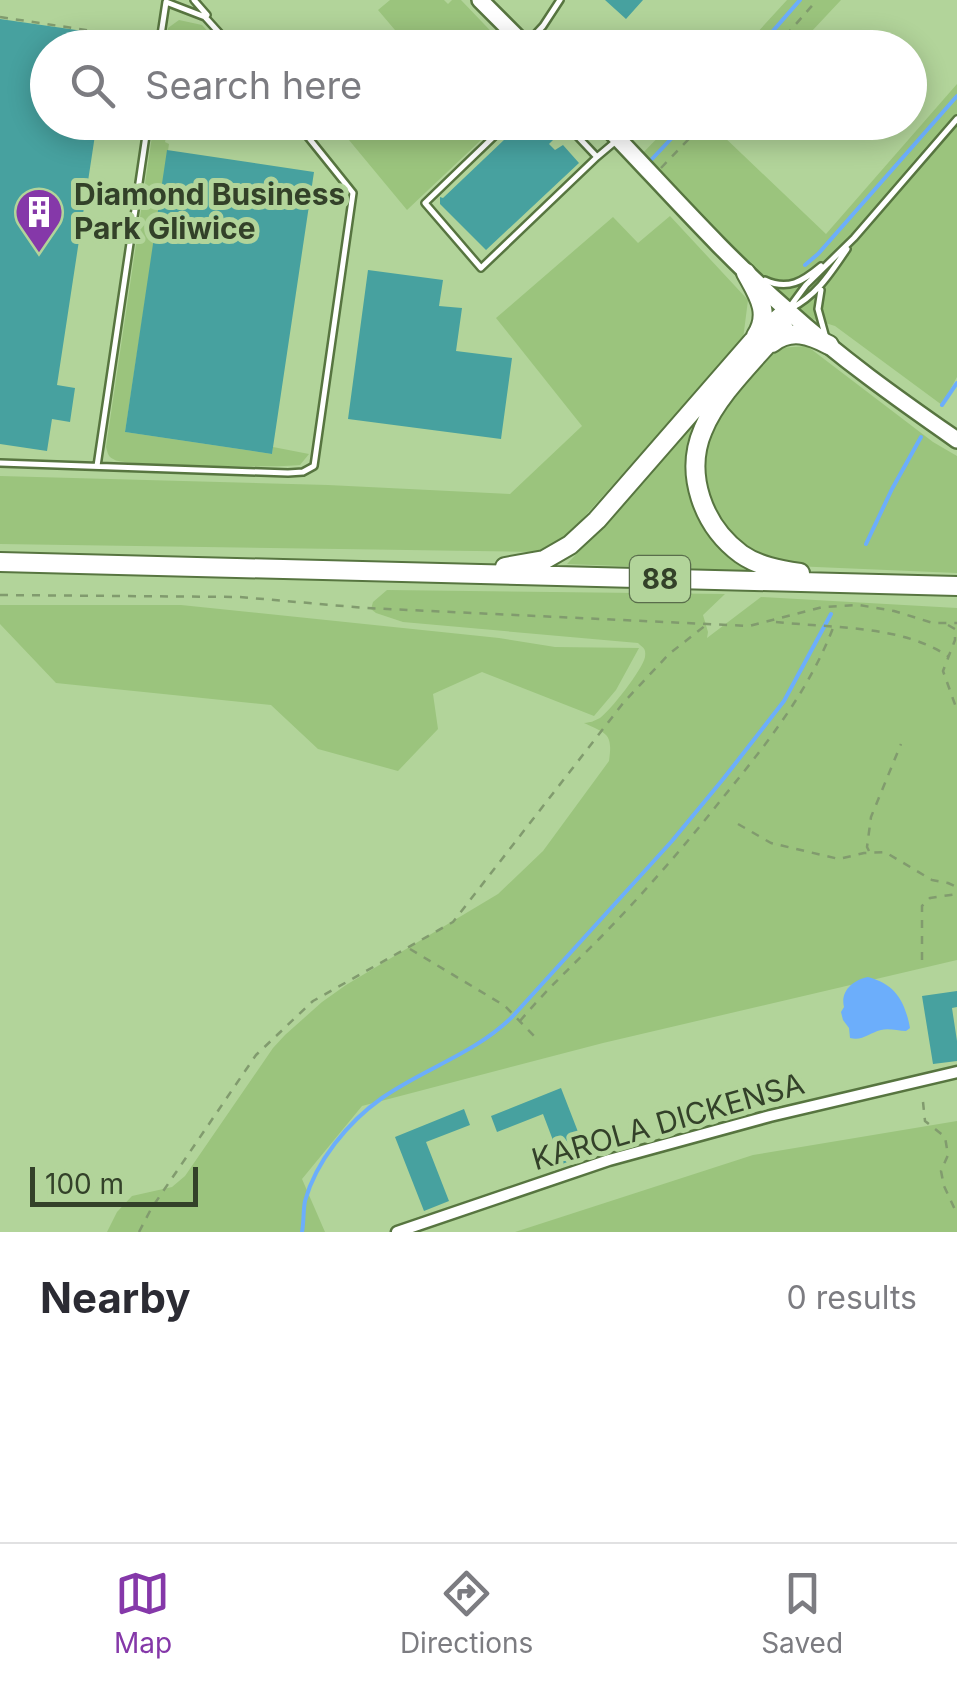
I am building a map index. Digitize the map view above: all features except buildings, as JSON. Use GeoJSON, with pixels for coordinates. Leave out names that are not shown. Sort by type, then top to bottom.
{"type":"FeatureCollection","features":[{"type":"Feature","properties":{"kind":"main road"},"geometry":{"type":"LineString","coordinates":[[746,273],[764,313],[758,345],[703,428],[695,464],[702,500],[716,528],[756,562],[860,584]]}},
{"type":"Feature","properties":{"kind":"main road"},"geometry":{"type":"LineString","coordinates":[[460,574],[544,560],[570,545],[787,311]]}},
{"type":"Feature","properties":{"kind":"main road"},"geometry":{"type":"LineString","coordinates":[[758,345],[787,334],[813,336],[829,345]]}},
{"type":"Feature","properties":{"kind":"main road","name":"88"},"geometry":{"type":"LineString","coordinates":[[0,562],[957,586]]}},
{"type":"Feature","properties":{"kind":"street"},"geometry":{"type":"LineString","coordinates":[[480,0],[513,30]]}},
{"type":"Feature","properties":{"kind":"street"},"geometry":{"type":"LineString","coordinates":[[619,140],[787,311],[957,440]]}},
{"type":"Feature","properties":{"kind":"street","name":"KAROLA DICKENSA"},"geometry":{"type":"LineString","coordinates":[[396,1232],[609,1160],[770,1116],[957,1072]]}},
{"type":"Feature","properties":{"kind":"lane"},"geometry":{"type":"LineString","coordinates":[[194,0],[219,30]]}},
{"type":"Feature","properties":{"kind":"lane"},"geometry":{"type":"LineString","coordinates":[[540,30],[560,0]]}},
{"type":"Feature","properties":{"kind":"lane"},"geometry":{"type":"LineString","coordinates":[[160,30],[162,1],[194,11],[215,25]]}},
{"type":"Feature","properties":{"kind":"lane"},"geometry":{"type":"LineString","coordinates":[[787,311],[806,285],[854,238],[957,120]]}},
{"type":"Feature","properties":{"kind":"lane"},"geometry":{"type":"LineString","coordinates":[[97,466],[145,140]]}},
{"type":"Feature","properties":{"kind":"lane"},"geometry":{"type":"LineString","coordinates":[[0,463],[288,473],[304,472],[314,466],[353,193],[310,140]]}},
{"type":"Feature","properties":{"kind":"lane"},"geometry":{"type":"LineString","coordinates":[[490,140],[425,203],[481,268],[617,140]]}},
{"type":"Feature","properties":{"kind":"lane"},"geometry":{"type":"LineString","coordinates":[[581,140],[597,157]]}},
{"type":"Feature","properties":{"kind":"lane"},"geometry":{"type":"LineString","coordinates":[[746,273],[776,286],[803,282],[854,238]]}},
{"type":"Feature","properties":{"kind":"lane"},"geometry":{"type":"LineString","coordinates":[[787,311],[822,286],[854,238]]}},
{"type":"Feature","properties":{"kind":"lane"},"geometry":{"type":"LineString","coordinates":[[822,286],[818,309],[829,345]]}},
{"type":"Feature","properties":{"kind":"path"},"geometry":{"type":"LineString","coordinates":[[791,30],[818,0]]}},
{"type":"Feature","properties":{"kind":"path"},"geometry":{"type":"LineString","coordinates":[[0,17],[86,30]]}},
{"type":"Feature","properties":{"kind":"path"},"geometry":{"type":"LineString","coordinates":[[654,176],[688,140]]}},
{"type":"Feature","properties":{"kind":"path"},"geometry":{"type":"LineString","coordinates":[[0,594],[240,597],[749,626],[832,606],[860,606],[933,623],[957,624]]}},
{"type":"Feature","properties":{"kind":"path"},"geometry":{"type":"LineString","coordinates":[[771,622],[866,630],[908,638],[949,657]]}},
{"type":"Feature","properties":{"kind":"path"},"geometry":{"type":"LineString","coordinates":[[139,1232],[150,1209],[256,1055],[314,1001],[453,922],[624,702],[669,654],[708,624]]}},
{"type":"Feature","properties":{"kind":"path"},"geometry":{"type":"LineString","coordinates":[[946,624],[955,629],[944,670],[957,710]]}},
{"type":"Feature","properties":{"kind":"path"},"geometry":{"type":"LineString","coordinates":[[520,1021],[642,892],[744,771],[795,704],[803,684],[821,659],[833,628]]}},
{"type":"Feature","properties":{"kind":"path"},"geometry":{"type":"LineString","coordinates":[[870,852],[867,847],[871,817],[902,744]]}},
{"type":"Feature","properties":{"kind":"path"},"geometry":{"type":"LineString","coordinates":[[738,824],[771,843],[838,858],[885,852],[932,880],[957,887]]}},
{"type":"Feature","properties":{"kind":"path"},"geometry":{"type":"LineString","coordinates":[[922,960],[922,906],[930,898],[957,894]]}},
{"type":"Feature","properties":{"kind":"path"},"geometry":{"type":"LineString","coordinates":[[408,948],[505,1006],[538,1040]]}},
{"type":"Feature","properties":{"kind":"path"},"geometry":{"type":"LineString","coordinates":[[924,1102],[926,1121],[945,1138],[948,1154],[942,1171],[944,1186],[957,1214]]}},
{"type":"Feature","properties":{"kind":"green space"},"geometry":{"type":"Polygon","coordinates":[[[390,0],[444,0],[448,4],[461,0],[490,30],[395,30],[378,10],[390,0]]]}},
{"type":"Feature","properties":{"kind":"green space"},"geometry":{"type":"Polygon","coordinates":[[[787,0],[841,0],[813,30],[760,30],[787,0]]]}},
{"type":"Feature","properties":{"kind":"green space"},"geometry":{"type":"Polygon","coordinates":[[[179,20],[202,25],[207,30],[168,30],[179,20]]]}},
{"type":"Feature","properties":{"kind":"green space"},"geometry":{"type":"Polygon","coordinates":[[[957,84],[957,377],[942,405],[835,326],[787,311],[637,159],[655,140],[727,140],[826,234],[908,140],[927,140],[927,118],[957,84]]]}},
{"type":"Feature","properties":{"kind":"green space"},"geometry":{"type":"Polygon","coordinates":[[[151,140],[165,140],[169,144],[125,432],[272,454],[273,447],[309,454],[300,465],[146,464],[115,460],[106,447],[151,140]]]}},
{"type":"Feature","properties":{"kind":"green space"},"geometry":{"type":"Polygon","coordinates":[[[349,140],[481,140],[407,210],[349,140]]]}},
{"type":"Feature","properties":{"kind":"green space"},"geometry":{"type":"Polygon","coordinates":[[[670,216],[748,300],[743,339],[568,535],[537,552],[0,544],[0,476],[510,494],[582,426],[496,318],[613,217],[638,243],[670,216]]]}},
{"type":"Feature","properties":{"kind":"green space"},"geometry":{"type":"Polygon","coordinates":[[[770,331],[719,395],[691,476],[753,571],[567,564],[598,531],[770,331]]]}},
{"type":"Feature","properties":{"kind":"green space"},"geometry":{"type":"Polygon","coordinates":[[[807,346],[957,456],[957,573],[793,566],[756,556],[731,535],[710,502],[703,476],[703,453],[713,424],[759,362],[779,348],[807,346]]]}},
{"type":"Feature","properties":{"kind":"green space"},"geometry":{"type":"Polygon","coordinates":[[[387,590],[725,594],[703,615],[707,638],[761,597],[957,608],[957,960],[603,1043],[362,1106],[302,1179],[325,1232],[107,1232],[117,1212],[132,1196],[172,1187],[185,1176],[285,1035],[346,985],[498,894],[543,851],[609,761],[607,736],[584,723],[605,714],[633,680],[645,657],[645,650],[638,643],[403,622],[371,609],[387,590]]]}},
{"type":"Feature","properties":{"kind":"green space"},"geometry":{"type":"Polygon","coordinates":[[[0,605],[181,605],[555,647],[639,648],[616,690],[594,716],[482,672],[433,694],[438,729],[398,771],[318,749],[271,705],[56,683],[0,624],[0,605]]]}},
{"type":"Feature","properties":{"kind":"green space"},"geometry":{"type":"Polygon","coordinates":[[[957,1121],[957,1232],[515,1232],[753,1155],[957,1121]]]}},
{"type":"Feature","properties":{"kind":"water"},"geometry":{"type":"Polygon","coordinates":[[[868,977],[885,984],[897,995],[910,1028],[884,1029],[862,1038],[850,1038],[841,1012],[844,996],[853,984],[868,977]]]}},
{"type":"Feature","properties":{"kind":"waterway"},"geometry":{"type":"LineString","coordinates":[[774,30],[800,0]]}},
{"type":"Feature","properties":{"kind":"waterway"},"geometry":{"type":"LineString","coordinates":[[927,130],[957,96]]}},
{"type":"Feature","properties":{"kind":"waterway"},"geometry":{"type":"LineString","coordinates":[[652,159],[670,140]]}},
{"type":"Feature","properties":{"kind":"waterway"},"geometry":{"type":"LineString","coordinates":[[805,265],[918,140]]}},
{"type":"Feature","properties":{"kind":"waterway"},"geometry":{"type":"LineString","coordinates":[[942,405],[957,383]]}},
{"type":"Feature","properties":{"kind":"waterway"},"geometry":{"type":"LineString","coordinates":[[866,544],[921,437]]}},
{"type":"Feature","properties":{"kind":"waterway"},"geometry":{"type":"LineString","coordinates":[[302,1232],[310,1186],[325,1157],[346,1131],[398,1087],[466,1051],[512,1017],[724,778],[784,701],[831,614]]}},
{"type":"Feature","properties":{"kind":"place","name":"Diamond Business Park Gliwice"},"geometry":{"type":"Point","coordinates":[39,254]}}]}
